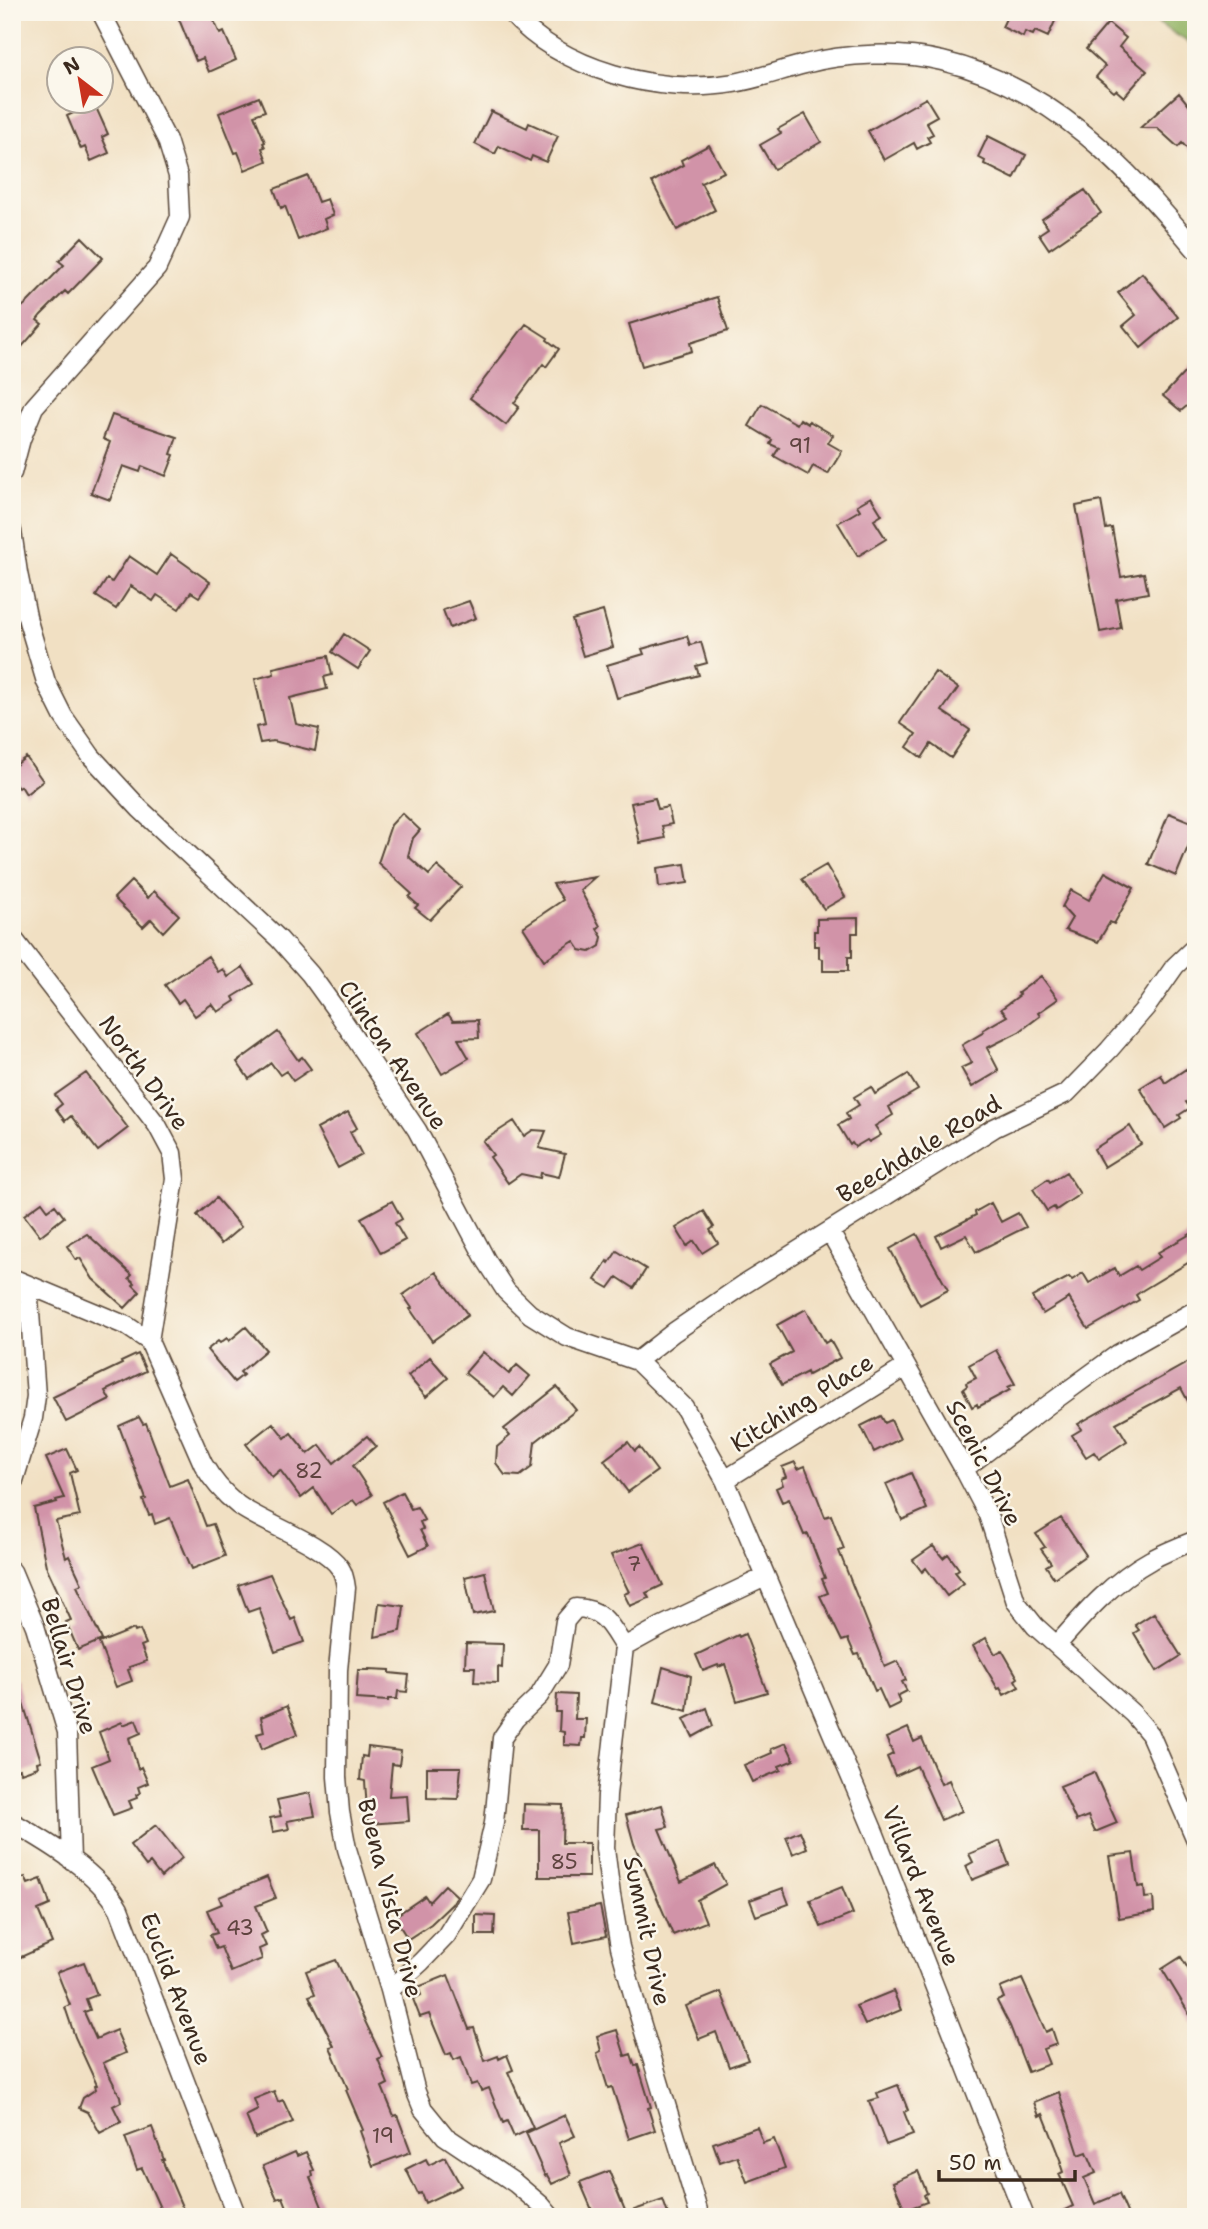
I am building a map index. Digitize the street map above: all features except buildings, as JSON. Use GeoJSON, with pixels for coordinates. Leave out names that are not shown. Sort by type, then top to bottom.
{"type":"FeatureCollection","features":[{"type":"Feature","properties":{"kind":"street"},"geometry":{"type":"LineString","coordinates":[[12,473],[34,407],[157,268],[180,217],[178,176],[167,140],[102,12]]}},
{"type":"Feature","properties":{"kind":"street"},"geometry":{"type":"LineString","coordinates":[[510,12],[535,35],[567,55],[595,68],[648,84],[697,87],[733,83],[835,57],[884,55],[940,60],[986,73],[1025,92],[1091,138],[1152,197],[1196,250]]}},
{"type":"Feature","properties":{"kind":"street","name":"Clinton Avenue"},"geometry":{"type":"LineString","coordinates":[[12,531],[28,621],[46,682],[63,716],[91,756],[140,809],[279,939],[310,974],[417,1130],[486,1260],[506,1291],[530,1314],[567,1337],[637,1361],[684,1407],[725,1480],[765,1577]]}},
{"type":"Feature","properties":{"kind":"street","name":"North Drive"},"geometry":{"type":"LineString","coordinates":[[12,937],[157,1125],[172,1153],[175,1178],[149,1341]]}},
{"type":"Feature","properties":{"kind":"street","name":"Beechdale Road"},"geometry":{"type":"LineString","coordinates":[[637,1361],[720,1299],[995,1128],[1067,1093],[1109,1051],[1147,1006],[1175,966],[1196,946]]}},
{"type":"Feature","properties":{"kind":"street","name":"Scenic Drive"},"geometry":{"type":"LineString","coordinates":[[830,1232],[988,1515],[1016,1602],[1035,1626],[1133,1714],[1150,1734],[1196,1840]]}},
{"type":"Feature","properties":{"kind":"street"},"geometry":{"type":"LineString","coordinates":[[20,1281],[116,1321],[149,1341]]}},
{"type":"Feature","properties":{"kind":"street"},"geometry":{"type":"LineString","coordinates":[[12,1487],[33,1418],[36,1396],[20,1281]]}},
{"type":"Feature","properties":{"kind":"street"},"geometry":{"type":"LineString","coordinates":[[964,1469],[1118,1354],[1196,1310]]}},
{"type":"Feature","properties":{"kind":"street","name":"Buena Vista Drive"},"geometry":{"type":"LineString","coordinates":[[149,1341],[214,1483],[240,1507],[321,1550],[334,1560],[344,1576],[346,1588],[337,1685],[337,1777],[340,1812],[347,1849],[390,1990],[409,2069],[423,2109],[445,2136],[515,2183],[551,2217]]}},
{"type":"Feature","properties":{"kind":"street","name":"Kitching Place"},"geometry":{"type":"LineString","coordinates":[[725,1480],[906,1367]]}},
{"type":"Feature","properties":{"kind":"street"},"geometry":{"type":"LineString","coordinates":[[1057,1645],[1084,1614],[1114,1586],[1149,1561],[1196,1540]]}},
{"type":"Feature","properties":{"kind":"street","name":"Bellair Drive"},"geometry":{"type":"LineString","coordinates":[[12,1572],[34,1626],[67,1732],[71,1860]]}},
{"type":"Feature","properties":{"kind":"street"},"geometry":{"type":"LineString","coordinates":[[390,1990],[446,1936],[481,1879],[494,1823],[502,1738],[515,1719],[539,1696],[558,1665],[565,1620],[576,1608],[591,1608],[604,1617],[624,1647],[765,1577]]}},
{"type":"Feature","properties":{"kind":"street","name":"Villard Avenue"},"geometry":{"type":"LineString","coordinates":[[765,1577],[874,1832],[1025,2217]]}},
{"type":"Feature","properties":{"kind":"street","name":"Summit Drive"},"geometry":{"type":"LineString","coordinates":[[624,1647],[609,1766],[605,1848],[608,1871],[620,1947],[700,2217]]}},
{"type":"Feature","properties":{"kind":"street","name":"Euclid Avenue"},"geometry":{"type":"LineString","coordinates":[[12,1822],[71,1860],[111,1894],[237,2217]]}},
{"type":"Feature","properties":{"kind":"green space"},"geometry":{"type":"Polygon","coordinates":[[[1141,12],[1196,12],[1196,47],[1141,12]]]}}]}
